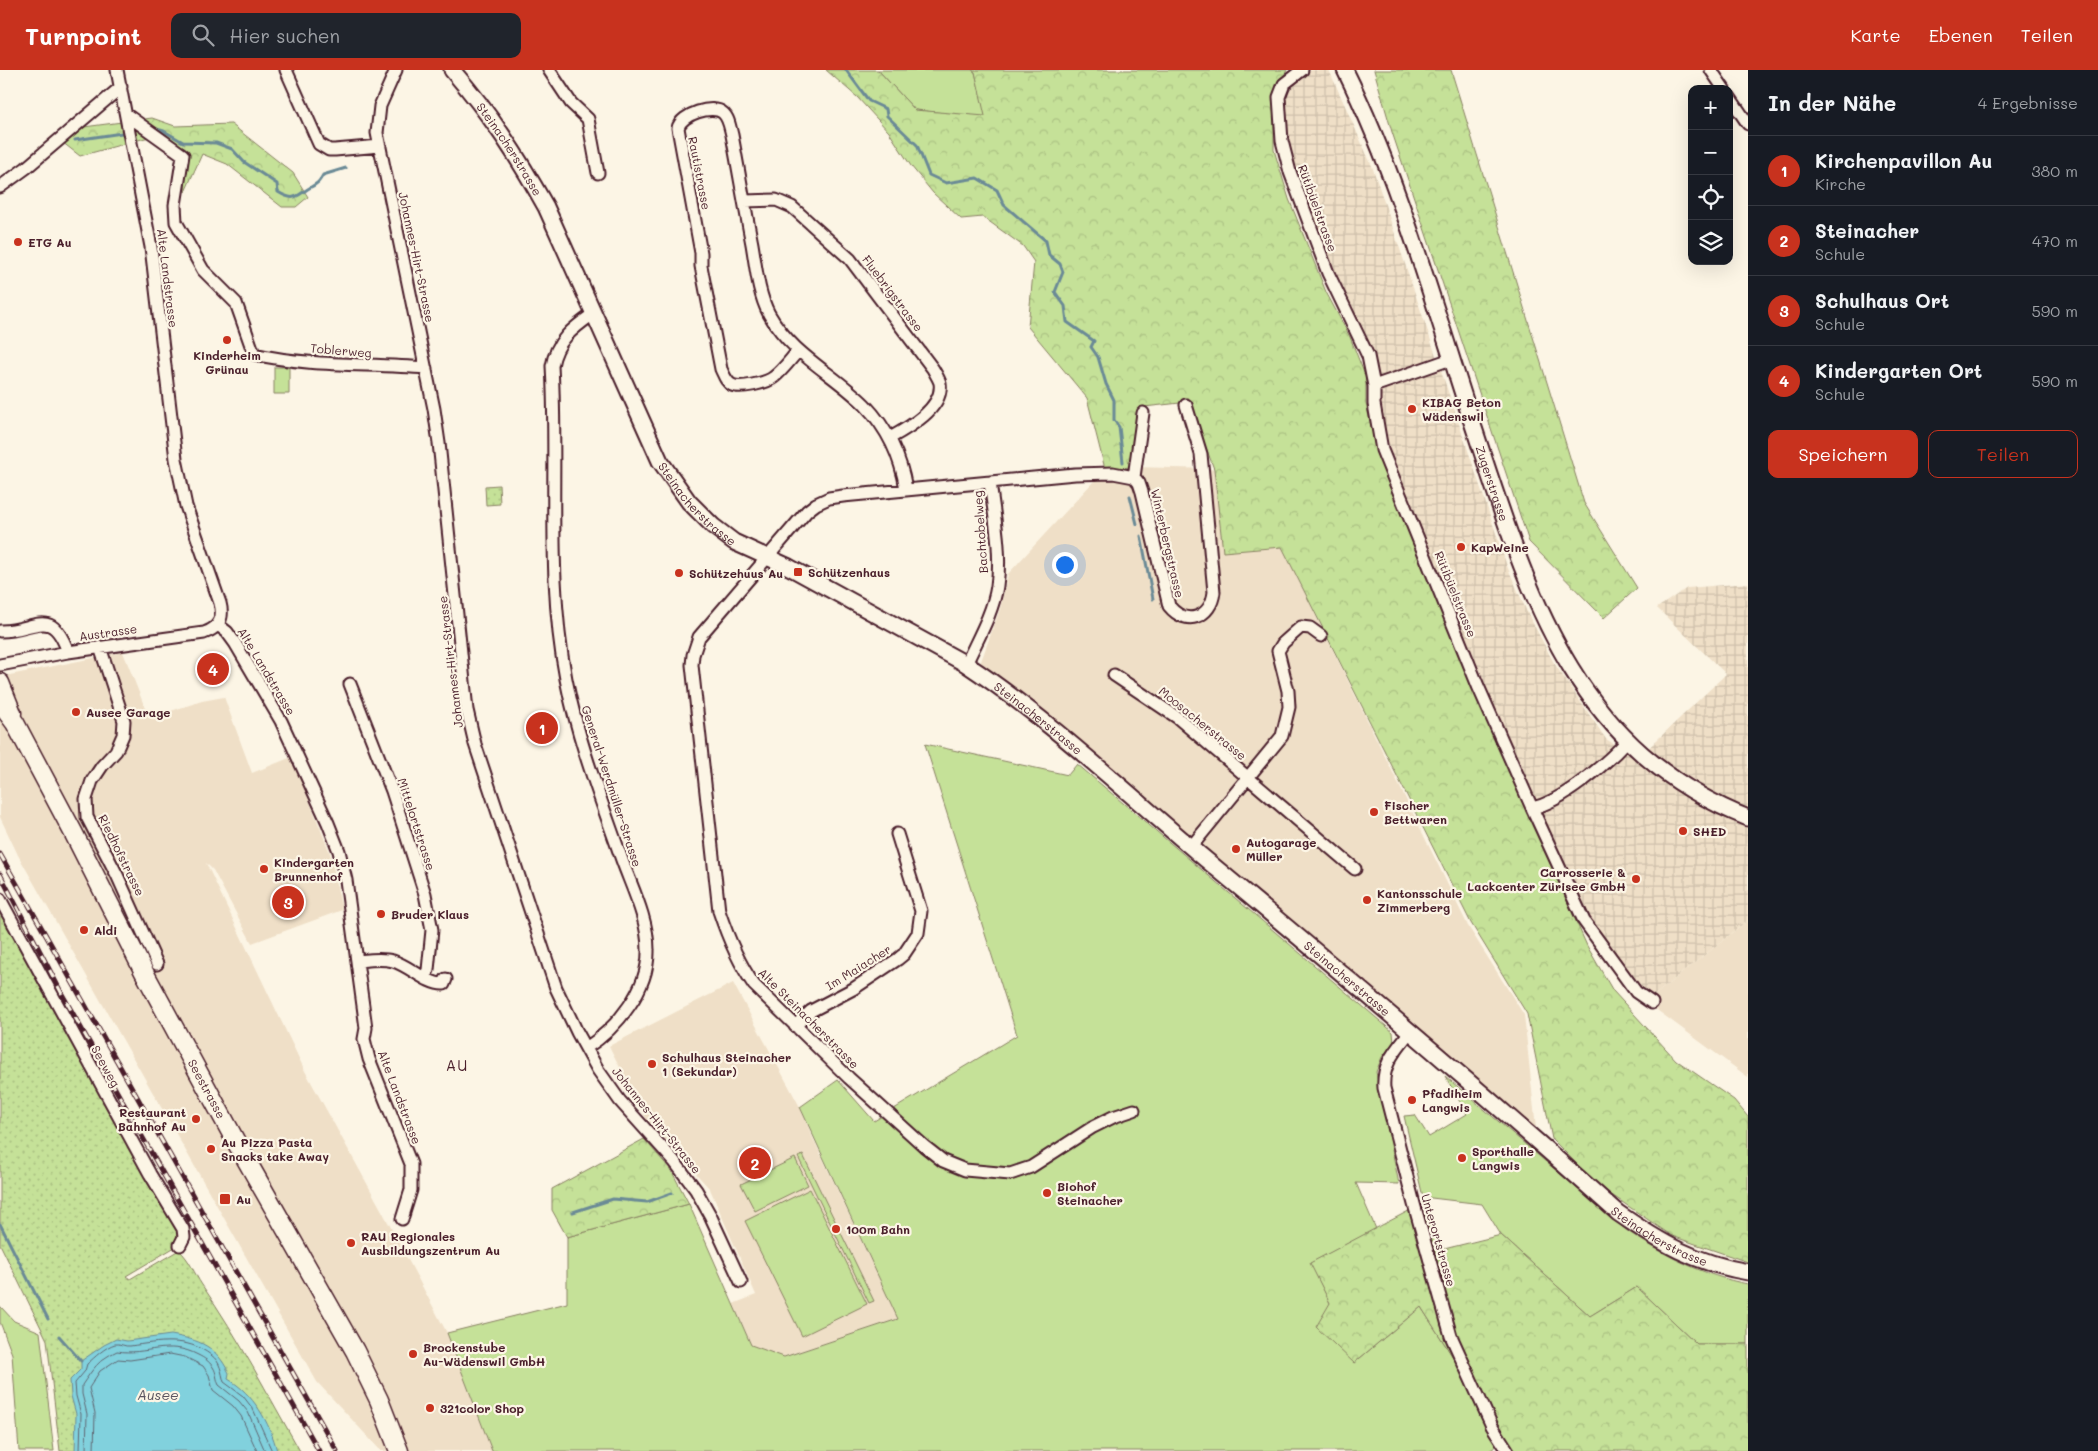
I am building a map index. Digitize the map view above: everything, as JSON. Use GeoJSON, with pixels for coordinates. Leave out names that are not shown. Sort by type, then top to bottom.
{"type":"FeatureCollection","features":[{"type":"Feature","properties":{"kind":"main road","name":"Seestrasse"},"geometry":{"type":"LineString","coordinates":[[0,683],[16,723],[148,980],[358,1358],[379,1400],[400,1451]]}},
{"type":"Feature","properties":{"kind":"main road","name":"Seestrasse"},"geometry":{"type":"LineString","coordinates":[[0,703],[16,723]]}},
{"type":"Feature","properties":{"kind":"street","name":"Alte Landstrasse"},"geometry":{"type":"LineString","coordinates":[[117,70],[151,247],[176,459],[186,506],[222,610],[218,625],[227,632],[235,643],[278,715],[339,851],[346,880],[358,961],[366,1028],[364,1039],[368,1059],[411,1164],[411,1190],[402,1219]]}},
{"type":"Feature","properties":{"kind":"street"},"geometry":{"type":"LineString","coordinates":[[286,70],[318,144],[329,150],[380,146]]}},
{"type":"Feature","properties":{"kind":"street","name":"Johannes-Hirt-Strasse"},"geometry":{"type":"LineString","coordinates":[[396,70],[380,106],[377,133],[438,434],[441,492],[467,710],[472,736],[556,988],[586,1048],[620,1101],[696,1190],[710,1215],[741,1282]]}},
{"type":"Feature","properties":{"kind":"street","name":"Steinacherstrasse"},"geometry":{"type":"LineString","coordinates":[[452,70],[500,129],[546,207],[652,447],[678,489],[722,534],[749,550],[789,567],[966,664],[991,681],[1040,718],[1618,1213],[1654,1239],[1686,1254],[1707,1262],[1748,1272]]}},
{"type":"Feature","properties":{"kind":"street"},"geometry":{"type":"LineString","coordinates":[[549,70],[571,103],[588,119],[598,173]]}},
{"type":"Feature","properties":{"kind":"street","name":"Rütibüelstrasse"},"geometry":{"type":"LineString","coordinates":[[1302,70],[1284,84],[1279,97],[1286,160],[1316,246],[1368,356],[1374,386],[1374,404],[1382,450],[1478,686],[1584,921],[1636,992],[1652,1003]]}},
{"type":"Feature","properties":{"kind":"street","name":"Zugerstrasse"},"geometry":{"type":"LineString","coordinates":[[1345,70],[1400,204],[1508,529],[1530,589],[1573,674],[1605,716],[1647,758],[1686,787],[1748,818]]}},
{"type":"Feature","properties":{"kind":"street"},"geometry":{"type":"LineString","coordinates":[[1711,70],[1721,85]]}},
{"type":"Feature","properties":{"kind":"street"},"geometry":{"type":"LineString","coordinates":[[0,188],[121,87]]}},
{"type":"Feature","properties":{"kind":"street"},"geometry":{"type":"LineString","coordinates":[[1733,102],[1748,124]]}},
{"type":"Feature","properties":{"kind":"street","name":"Rautistrasse"},"geometry":{"type":"LineString","coordinates":[[716,110],[726,116],[732,135],[763,298],[769,313],[778,327],[798,351],[778,374],[765,382],[736,386],[731,385],[725,379],[721,369],[701,266],[701,253],[678,128],[683,118],[691,114],[716,110]]}},
{"type":"Feature","properties":{"kind":"street","name":"Toblerweg"},"geometry":{"type":"LineString","coordinates":[[127,115],[183,154],[175,205],[176,222],[203,270],[236,303],[254,354],[273,358],[341,364],[426,368]]}},
{"type":"Feature","properties":{"kind":"street","name":"Fluebrigstrasse"},"geometry":{"type":"LineString","coordinates":[[744,201],[776,200],[792,207],[801,215],[850,259],[933,369],[940,383],[938,401],[932,409],[890,438]]}},
{"type":"Feature","properties":{"kind":"street","name":"General-Werdmüller-Strasse"},"geometry":{"type":"LineString","coordinates":[[586,1048],[604,1033],[636,996],[645,974],[648,949],[641,914],[576,723],[565,678],[556,612],[553,360],[560,341],[593,314]]}},
{"type":"Feature","properties":{"kind":"street"},"geometry":{"type":"LineString","coordinates":[[798,351],[865,406],[890,438],[902,464],[906,489]]}},
{"type":"Feature","properties":{"kind":"street"},"geometry":{"type":"LineString","coordinates":[[1374,386],[1451,359]]}},
{"type":"Feature","properties":{"kind":"street","name":"Winterbergstrasse"},"geometry":{"type":"LineString","coordinates":[[1134,477],[1139,483],[1142,492],[1169,606],[1180,616],[1190,618],[1202,614],[1211,606],[1214,592],[1201,454],[1186,405]]}},
{"type":"Feature","properties":{"kind":"street"},"geometry":{"type":"LineString","coordinates":[[767,557],[790,528],[816,504],[842,496],[1075,474],[1114,473],[1134,477],[1143,413]]}},
{"type":"Feature","properties":{"kind":"street","name":"Bachtobelweg"},"geometry":{"type":"LineString","coordinates":[[966,664],[990,611],[997,586],[998,567],[990,482]]}},
{"type":"Feature","properties":{"kind":"street","name":"Alte Steinacherstrasse"},"geometry":{"type":"LineString","coordinates":[[767,557],[699,637],[692,665],[719,911],[730,943],[745,972],[754,985],[796,1026],[924,1146],[943,1160],[965,1170],[1010,1174],[1031,1167],[1113,1117],[1134,1110]]}},
{"type":"Feature","properties":{"kind":"street"},"geometry":{"type":"LineString","coordinates":[[1,633],[38,625],[51,625],[58,630],[68,652]]}},
{"type":"Feature","properties":{"kind":"street","name":"Austrasse"},"geometry":{"type":"LineString","coordinates":[[0,666],[68,652],[204,633],[218,625]]}},
{"type":"Feature","properties":{"kind":"street","name":"Moosacherstrasse"},"geometry":{"type":"LineString","coordinates":[[1191,847],[1282,736],[1289,707],[1288,691],[1278,656],[1279,647],[1301,628],[1310,628],[1321,636]]}},
{"type":"Feature","properties":{"kind":"street","name":"Riedhofstrasse"},"geometry":{"type":"LineString","coordinates":[[100,647],[124,721],[123,735],[116,752],[102,766],[92,781],[86,799],[87,817],[117,875],[157,964]]}},
{"type":"Feature","properties":{"kind":"street","name":"Moosacherstrasse"},"geometry":{"type":"LineString","coordinates":[[1114,675],[1178,718],[1354,869]]}},
{"type":"Feature","properties":{"kind":"street","name":"Mittelortstrasse"},"geometry":{"type":"LineString","coordinates":[[350,684],[392,791],[425,894],[432,930],[428,970],[425,977]]}},
{"type":"Feature","properties":{"kind":"street"},"geometry":{"type":"LineString","coordinates":[[1532,808],[1552,801],[1611,758],[1628,740]]}},
{"type":"Feature","properties":{"kind":"street","name":"Im Maiacher"},"geometry":{"type":"LineString","coordinates":[[796,1026],[810,1011],[853,989],[898,959],[904,954],[918,933],[921,910],[897,834]]}},
{"type":"Feature","properties":{"kind":"street","name":"Seeweg"},"geometry":{"type":"LineString","coordinates":[[0,899],[150,1174],[184,1229],[184,1237],[180,1245]]}},
{"type":"Feature","properties":{"kind":"street"},"geometry":{"type":"LineString","coordinates":[[358,961],[392,961],[436,984],[444,984],[446,979]]}},
{"type":"Feature","properties":{"kind":"street","name":"Unterortstrasse"},"geometry":{"type":"LineString","coordinates":[[1409,1033],[1388,1061],[1384,1075],[1384,1088],[1451,1336],[1492,1426],[1508,1451]]}},
{"type":"Feature","properties":{"kind":"shaded area"},"geometry":{"type":"Polygon","coordinates":[[[1311,70],[1329,70],[1372,166],[1507,566],[1527,612],[1554,663],[1606,739],[1637,759],[1726,674],[1657,608],[1687,588],[1748,583],[1748,920],[1646,1002],[1589,925],[1536,812],[1394,464],[1381,420],[1374,363],[1318,235],[1289,158],[1283,99],[1299,76],[1311,70]]]}},
{"type":"Feature","properties":{"kind":"shaded area"},"geometry":{"type":"Polygon","coordinates":[[[1132,467],[1214,469],[1223,551],[1282,546],[1468,926],[1524,1015],[1537,1138],[1213,856],[980,664],[1000,609],[1008,574],[1105,469],[1132,467]]]}},
{"type":"Feature","properties":{"kind":"shaded area"},"geometry":{"type":"Polygon","coordinates":[[[123,652],[149,718],[202,701],[224,697],[252,773],[292,757],[330,853],[342,910],[252,943],[213,870],[206,863],[305,1071],[447,1333],[492,1451],[381,1451],[317,1382],[18,855],[0,817],[0,677],[123,652]]]}},
{"type":"Feature","properties":{"kind":"shaded area"},"geometry":{"type":"Polygon","coordinates":[[[1748,920],[1748,1077],[1646,1002],[1748,920]]]}},
{"type":"Feature","properties":{"kind":"shaded area"},"geometry":{"type":"Polygon","coordinates":[[[733,983],[800,1107],[898,1319],[784,1357],[751,1345],[733,1304],[756,1295],[710,1189],[647,1120],[609,1046],[733,983]]]}},
{"type":"Feature","properties":{"kind":"green space"},"geometry":{"type":"Polygon","coordinates":[[[826,70],[878,70],[915,110],[985,116],[975,72],[972,70],[1287,70],[1274,95],[1274,150],[1289,199],[1326,292],[1350,337],[1366,378],[1366,404],[1378,456],[1481,708],[1587,946],[1613,991],[1676,1060],[1734,1100],[1748,1117],[1748,1262],[1672,1236],[1600,1187],[1552,1139],[1527,1014],[1471,923],[1282,547],[1223,552],[1214,469],[1189,402],[1144,407],[1132,467],[1105,469],[1087,398],[1028,327],[1034,262],[1023,246],[983,217],[961,219],[933,193],[911,166],[889,132],[857,97],[826,70]]]}},
{"type":"Feature","properties":{"kind":"green space"},"geometry":{"type":"Polygon","coordinates":[[[878,70],[972,70],[975,72],[986,117],[915,110],[878,70]]]}},
{"type":"Feature","properties":{"kind":"green space"},"geometry":{"type":"Polygon","coordinates":[[[1374,70],[1451,70],[1584,503],[1637,588],[1604,618],[1529,542],[1392,132],[1374,70]]]}},
{"type":"Feature","properties":{"kind":"green space"},"geometry":{"type":"Polygon","coordinates":[[[152,118],[175,126],[231,124],[293,173],[308,197],[296,207],[282,207],[227,164],[202,154],[185,192],[186,148],[160,134],[80,156],[62,142],[84,127],[152,118]]]}},
{"type":"Feature","properties":{"kind":"green space"},"geometry":{"type":"Polygon","coordinates":[[[274,367],[289,367],[289,394],[274,394],[274,367]]]}},
{"type":"Feature","properties":{"kind":"green space"},"geometry":{"type":"Polygon","coordinates":[[[499,485],[500,504],[486,505],[485,486],[499,485]]]}},
{"type":"Feature","properties":{"kind":"green space"},"geometry":{"type":"Polygon","coordinates":[[[925,744],[1068,775],[1077,764],[1393,1032],[1394,1043],[1382,1057],[1376,1072],[1399,1184],[1356,1183],[1376,1229],[1311,1263],[1330,1303],[1354,1363],[1421,1307],[1506,1440],[1489,1451],[492,1451],[447,1333],[567,1303],[567,1237],[689,1204],[751,1345],[784,1357],[898,1319],[800,1107],[838,1080],[874,1121],[1017,1035],[925,744]]]}},
{"type":"Feature","properties":{"kind":"green space"},"geometry":{"type":"Polygon","coordinates":[[[0,907],[178,1226],[179,1240],[175,1247],[126,1276],[130,1279],[179,1250],[183,1254],[253,1367],[300,1451],[60,1451],[47,1340],[0,1244],[0,907]]]}},
{"type":"Feature","properties":{"kind":"green space"},"geometry":{"type":"Polygon","coordinates":[[[1445,1076],[1626,1230],[1654,1248],[1684,1263],[1716,1276],[1748,1284],[1748,1344],[1697,1344],[1637,1287],[1590,1316],[1501,1235],[1482,1204],[1423,1197],[1404,1116],[1415,1115],[1429,1137],[1467,1114],[1445,1076]]]}},
{"type":"Feature","properties":{"kind":"green space"},"geometry":{"type":"Polygon","coordinates":[[[644,1139],[671,1170],[689,1204],[567,1237],[552,1210],[552,1189],[644,1139]]]}},
{"type":"Feature","properties":{"kind":"green space","name":"100m Bahn"},"geometry":{"type":"Polygon","coordinates":[[[803,1155],[874,1301],[869,1303],[798,1157],[803,1155]]]}},
{"type":"Feature","properties":{"kind":"green space"},"geometry":{"type":"Polygon","coordinates":[[[795,1158],[808,1185],[755,1211],[741,1184],[795,1158]]]}},
{"type":"Feature","properties":{"kind":"green space"},"geometry":{"type":"Polygon","coordinates":[[[810,1189],[867,1304],[802,1336],[745,1221],[810,1189]]]}},
{"type":"Feature","properties":{"kind":"green space"},"geometry":{"type":"Polygon","coordinates":[[[1420,1205],[1444,1249],[1501,1235],[1590,1316],[1637,1287],[1697,1344],[1748,1344],[1748,1451],[1513,1451],[1421,1307],[1354,1363],[1316,1327],[1330,1303],[1310,1263],[1420,1205]]]}},
{"type":"Feature","properties":{"kind":"green space"},"geometry":{"type":"Polygon","coordinates":[[[0,1306],[14,1321],[40,1332],[54,1451],[19,1451],[12,1354],[0,1322],[0,1306]]]}},
{"type":"Feature","properties":{"kind":"water","name":"Ausee"},"geometry":{"type":"Polygon","coordinates":[[[171,1335],[199,1342],[219,1356],[229,1373],[228,1379],[245,1392],[259,1410],[270,1430],[277,1451],[75,1451],[76,1414],[71,1396],[70,1380],[81,1369],[81,1361],[116,1339],[127,1341],[171,1335]]]}},
{"type":"Feature","properties":{"kind":"waterway"},"geometry":{"type":"LineString","coordinates":[[846,70],[869,101],[886,109],[887,116],[917,145],[929,175],[946,183],[977,178],[997,190],[1004,205],[1046,241],[1049,255],[1060,264],[1063,272],[1055,292],[1065,306],[1067,322],[1094,341],[1091,347],[1098,357],[1106,384],[1114,400],[1114,420],[1119,427],[1123,462]]}},
{"type":"Feature","properties":{"kind":"waterway"},"geometry":{"type":"LineString","coordinates":[[153,128],[164,131],[183,142],[216,143],[232,149],[244,162],[277,184],[278,192],[289,197],[296,197],[317,183],[323,175],[346,168]]}},
{"type":"Feature","properties":{"kind":"waterway"},"geometry":{"type":"LineString","coordinates":[[75,140],[122,133]]}},
{"type":"Feature","properties":{"kind":"waterway"},"geometry":{"type":"LineString","coordinates":[[1130,496],[1137,524]]}},
{"type":"Feature","properties":{"kind":"waterway"},"geometry":{"type":"LineString","coordinates":[[1141,536],[1153,599]]}},
{"type":"Feature","properties":{"kind":"waterway"},"geometry":{"type":"LineString","coordinates":[[573,1212],[613,1199],[647,1202],[672,1193]]}},
{"type":"Feature","properties":{"kind":"waterway"},"geometry":{"type":"LineString","coordinates":[[0,1224],[48,1319]]}},
{"type":"Feature","properties":{"kind":"waterway"},"geometry":{"type":"LineString","coordinates":[[59,1336],[81,1361]]}},
{"type":"Feature","properties":{"kind":"railway"},"geometry":{"type":"LineString","coordinates":[[0,854],[337,1451]]}},
{"type":"Feature","properties":{"kind":"railway"},"geometry":{"type":"LineString","coordinates":[[0,874],[62,994],[319,1451]]}},
{"type":"Feature","properties":{"kind":"place","name":"ETG Au"},"geometry":{"type":"Point","coordinates":[18,242]}},
{"type":"Feature","properties":{"kind":"place","name":"Kinderheim Grünau"},"geometry":{"type":"Point","coordinates":[227,340]}},
{"type":"Feature","properties":{"kind":"place","name":"KIBAG Beton Wädenswil"},"geometry":{"type":"Point","coordinates":[1412,409]}},
{"type":"Feature","properties":{"kind":"place","name":"KapWeine"},"geometry":{"type":"Point","coordinates":[1461,547]}},
{"type":"Feature","properties":{"kind":"place","name":"Schützenhaus"},"geometry":{"type":"Point","coordinates":[798,572]}},
{"type":"Feature","properties":{"kind":"place","name":"Schützehuus Au"},"geometry":{"type":"Point","coordinates":[679,573]}},
{"type":"Feature","properties":{"kind":"place","name":"Kindergarten Ort"},"geometry":{"type":"Point","coordinates":[213,669]}},
{"type":"Feature","properties":{"kind":"place","name":"Ausee Garage"},"geometry":{"type":"Point","coordinates":[76,712]}},
{"type":"Feature","properties":{"kind":"place","name":"Kirchenpavillon Au"},"geometry":{"type":"Point","coordinates":[542,728]}},
{"type":"Feature","properties":{"kind":"place","name":"Fischer Bettwaren"},"geometry":{"type":"Point","coordinates":[1374,812]}},
{"type":"Feature","properties":{"kind":"place","name":"SHED"},"geometry":{"type":"Point","coordinates":[1683,831]}},
{"type":"Feature","properties":{"kind":"place","name":"Autogarage Müller"},"geometry":{"type":"Point","coordinates":[1236,849]}},
{"type":"Feature","properties":{"kind":"place","name":"Kindergarten Brunnenhof"},"geometry":{"type":"Point","coordinates":[264,869]}},
{"type":"Feature","properties":{"kind":"place","name":"Carrosserie & Lackcenter Zürisee GmbH"},"geometry":{"type":"Point","coordinates":[1636,879]}},
{"type":"Feature","properties":{"kind":"place","name":"Kantonsschule Zimmerberg"},"geometry":{"type":"Point","coordinates":[1367,900]}},
{"type":"Feature","properties":{"kind":"place","name":"Schulhaus Ort"},"geometry":{"type":"Point","coordinates":[288,902]}},
{"type":"Feature","properties":{"kind":"place","name":"Bruder Klaus"},"geometry":{"type":"Point","coordinates":[381,914]}},
{"type":"Feature","properties":{"kind":"place","name":"Aldi"},"geometry":{"type":"Point","coordinates":[84,930]}},
{"type":"Feature","properties":{"kind":"place","name":"Schulhaus Steinacher 1 (Sekundar)"},"geometry":{"type":"Point","coordinates":[652,1064]}},
{"type":"Feature","properties":{"kind":"place","name":"Pfadiheim Langwis"},"geometry":{"type":"Point","coordinates":[1412,1100]}},
{"type":"Feature","properties":{"kind":"place","name":"Restaurant Bahnhof Au"},"geometry":{"type":"Point","coordinates":[196,1119]}},
{"type":"Feature","properties":{"kind":"place","name":"Au Pizza Pasta Snacks take Away"},"geometry":{"type":"Point","coordinates":[211,1149]}},
{"type":"Feature","properties":{"kind":"place","name":"Sporthalle Langwis"},"geometry":{"type":"Point","coordinates":[1462,1158]}},
{"type":"Feature","properties":{"kind":"place","name":"Steinacher"},"geometry":{"type":"Point","coordinates":[755,1163]}},
{"type":"Feature","properties":{"kind":"place","name":"Biohof Steinacher"},"geometry":{"type":"Point","coordinates":[1047,1193]}},
{"type":"Feature","properties":{"kind":"place","name":"Au"},"geometry":{"type":"Point","coordinates":[225,1199]}},
{"type":"Feature","properties":{"kind":"place","name":"100m Bahn"},"geometry":{"type":"Point","coordinates":[836,1229]}},
{"type":"Feature","properties":{"kind":"place","name":"RAU Regionales Ausbildungszentrum Au"},"geometry":{"type":"Point","coordinates":[351,1243]}},
{"type":"Feature","properties":{"kind":"place","name":"Brockenstube Au-Wädenswil GmbH"},"geometry":{"type":"Point","coordinates":[413,1354]}},
{"type":"Feature","properties":{"kind":"place","name":"321color Shop"},"geometry":{"type":"Point","coordinates":[430,1408]}},
{"type":"Feature","properties":{"kind":"district","name":"AU"},"geometry":{"type":"Point","coordinates":[457,1065]}}]}
